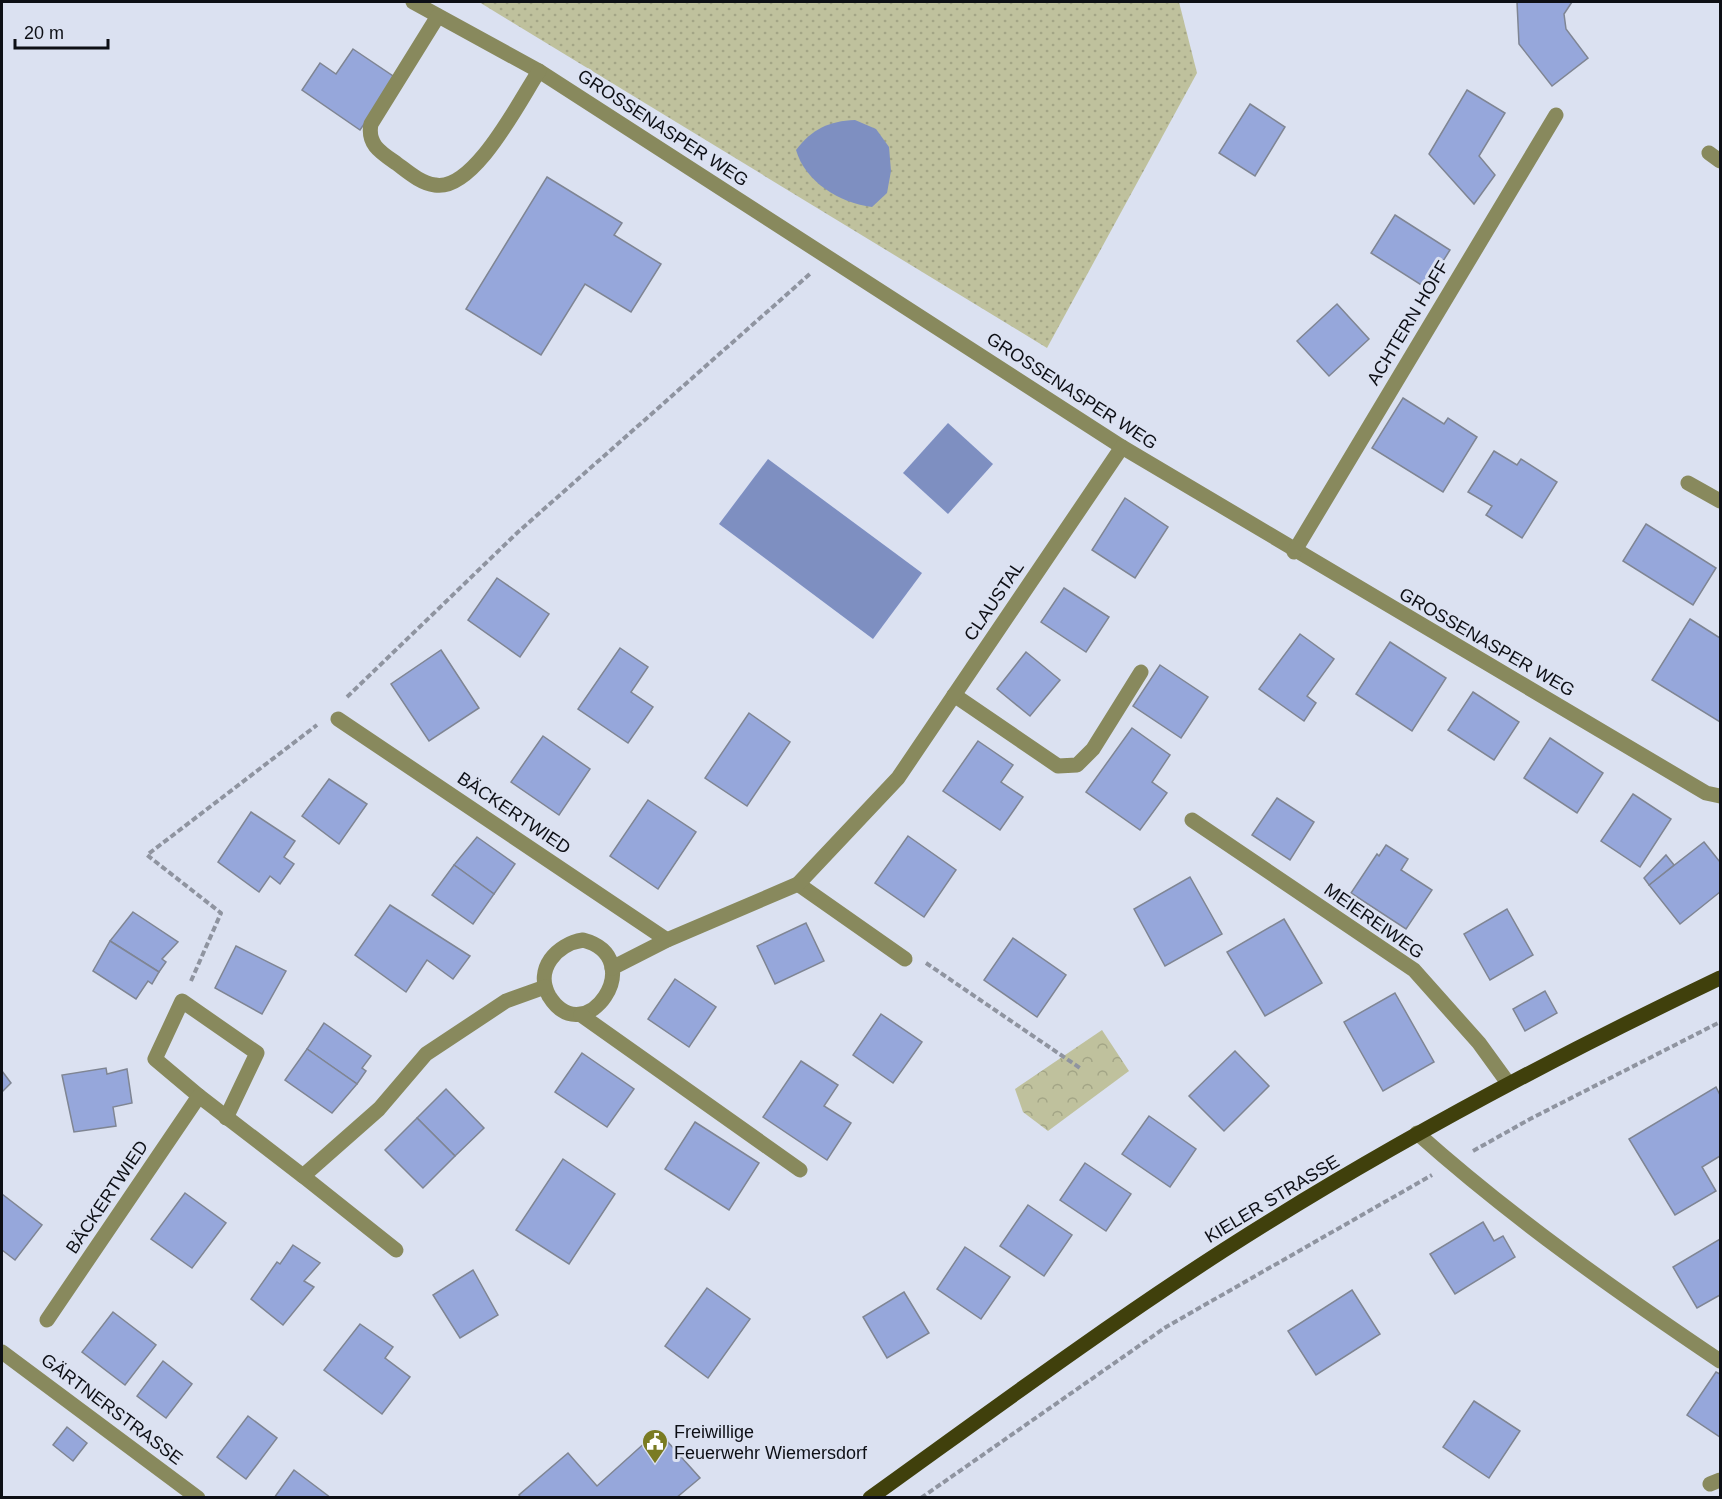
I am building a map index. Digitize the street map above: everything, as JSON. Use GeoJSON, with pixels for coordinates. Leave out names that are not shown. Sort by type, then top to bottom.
{"type":"FeatureCollection","features":[{"type":"Feature","properties":{"kind":"main road","name":"KIELER STRASSE"},"geometry":{"type":"LineString","coordinates":[[870,1497],[1046,1369],[1225,1249],[1417,1134],[1508,1083],[1720,978]]}},
{"type":"Feature","properties":{"kind":"street","name":"GROSSENASPER WEG"},"geometry":{"type":"LineString","coordinates":[[413,2],[539,71],[1122,447],[1294,552],[1706,793],[1720,796]]}},
{"type":"Feature","properties":{"kind":"street"},"geometry":{"type":"LineString","coordinates":[[438,16],[371,124],[369,133],[371,141],[380,151],[417,178],[435,185],[450,185],[463,178],[477,164],[539,71]]}},
{"type":"Feature","properties":{"kind":"street","name":"ACHTERN HOFF"},"geometry":{"type":"LineString","coordinates":[[1294,552],[1556,115]]}},
{"type":"Feature","properties":{"kind":"street","name":"CLAUSTAL"},"geometry":{"type":"LineString","coordinates":[[798,884],[898,778],[1122,447]]}},
{"type":"Feature","properties":{"kind":"street"},"geometry":{"type":"LineString","coordinates":[[1688,483],[1720,501]]}},
{"type":"Feature","properties":{"kind":"street"},"geometry":{"type":"LineString","coordinates":[[954,695],[1058,766],[1077,765],[1093,749],[1141,672]]}},
{"type":"Feature","properties":{"kind":"street","name":"BÄCKERTWIED"},"geometry":{"type":"LineString","coordinates":[[333,718],[667,940]]}},
{"type":"Feature","properties":{"kind":"street","name":"MEIEREIWEG"},"geometry":{"type":"LineString","coordinates":[[1192,820],[1414,970],[1479,1043],[1508,1083]]}},
{"type":"Feature","properties":{"kind":"street"},"geometry":{"type":"LineString","coordinates":[[612,968],[667,940],[798,884],[905,959]]}},
{"type":"Feature","properties":{"kind":"street"},"geometry":{"type":"LineString","coordinates":[[581,1015],[601,1003],[608,993],[613,981],[612,968],[601,948],[593,943],[572,942],[561,947],[548,963],[544,974],[545,987],[555,1004],[571,1014],[581,1015],[800,1170]]}},
{"type":"Feature","properties":{"kind":"street"},"geometry":{"type":"LineString","coordinates":[[303,1176],[378,1108],[426,1054],[506,1000],[545,987]]}},
{"type":"Feature","properties":{"kind":"street"},"geometry":{"type":"LineString","coordinates":[[226,1118],[257,1053],[182,1001],[154,1059],[226,1118],[396,1250]]}},
{"type":"Feature","properties":{"kind":"street","name":"BÄCKERTWIED"},"geometry":{"type":"LineString","coordinates":[[47,1320],[199,1096]]}},
{"type":"Feature","properties":{"kind":"street"},"geometry":{"type":"LineString","coordinates":[[1417,1134],[1451,1164],[1645,1310],[1720,1361]]}},
{"type":"Feature","properties":{"kind":"street","name":"GÄRTNERSTRASSE"},"geometry":{"type":"LineString","coordinates":[[2,1352],[198,1497]]}},
{"type":"Feature","properties":{"kind":"path"},"geometry":{"type":"LineString","coordinates":[[182,1001],[221,913],[147,855],[333,718],[518,532],[827,258]]}},
{"type":"Feature","properties":{"kind":"path"},"geometry":{"type":"LineString","coordinates":[[905,959],[921,960],[1080,1068]]}},
{"type":"Feature","properties":{"kind":"path"},"geometry":{"type":"LineString","coordinates":[[921,1497],[1166,1327],[1530,1119],[1720,1022]]}},
{"type":"Feature","properties":{"kind":"green space"},"geometry":{"type":"Polygon","coordinates":[[[479,2],[1179,2],[1197,73],[1047,348],[479,2]]]}},
{"type":"Feature","properties":{"kind":"green space"},"geometry":{"type":"Polygon","coordinates":[[[1102,1030],[1129,1071],[1048,1131],[1023,1112],[1015,1089],[1102,1030]]]}},
{"type":"Feature","properties":{"kind":"water"},"geometry":{"type":"Polygon","coordinates":[[[855,120],[876,129],[889,147],[891,171],[887,193],[872,207],[848,201],[825,189],[807,172],[796,150],[808,137],[829,124],[855,120]]]}},
{"type":"Feature","properties":{"kind":"water"},"geometry":{"type":"Polygon","coordinates":[[[948,423],[993,464],[948,514],[903,473],[948,423]]]}},
{"type":"Feature","properties":{"kind":"water"},"geometry":{"type":"Polygon","coordinates":[[[768,459],[922,573],[873,639],[719,524],[768,459]]]}},
{"type":"Feature","properties":{"kind":"building"},"geometry":{"type":"Polygon","coordinates":[[[1517,2],[1572,2],[1564,14],[1566,29],[1588,58],[1552,86],[1519,44],[1517,2]]]}},
{"type":"Feature","properties":{"kind":"building"},"geometry":{"type":"Polygon","coordinates":[[[353,49],[396,78],[360,130],[302,90],[320,63],[336,74],[353,49]]]}},
{"type":"Feature","properties":{"kind":"building"},"geometry":{"type":"Polygon","coordinates":[[[1467,90],[1505,113],[1479,156],[1495,175],[1474,204],[1429,154],[1467,90]]]}},
{"type":"Feature","properties":{"kind":"building"},"geometry":{"type":"Polygon","coordinates":[[[1250,104],[1285,127],[1255,176],[1219,153],[1250,104]]]}},
{"type":"Feature","properties":{"kind":"building"},"geometry":{"type":"Polygon","coordinates":[[[547,177],[622,223],[614,235],[661,264],[631,312],[585,284],[541,355],[466,309],[547,177]]]}},
{"type":"Feature","properties":{"kind":"building"},"geometry":{"type":"Polygon","coordinates":[[[1395,215],[1450,250],[1426,288],[1371,253],[1395,215]]]}},
{"type":"Feature","properties":{"kind":"building"},"geometry":{"type":"Polygon","coordinates":[[[1337,304],[1369,339],[1329,376],[1297,341],[1337,304]]]}},
{"type":"Feature","properties":{"kind":"building"},"geometry":{"type":"Polygon","coordinates":[[[1403,398],[1444,424],[1448,418],[1477,437],[1443,492],[1372,448],[1403,398]]]}},
{"type":"Feature","properties":{"kind":"building"},"geometry":{"type":"Polygon","coordinates":[[[1494,451],[1517,465],[1521,459],[1557,482],[1522,538],[1486,515],[1492,506],[1468,492],[1494,451]]]}},
{"type":"Feature","properties":{"kind":"building"},"geometry":{"type":"Polygon","coordinates":[[[1125,498],[1168,527],[1135,578],[1092,550],[1125,498]]]}},
{"type":"Feature","properties":{"kind":"building"},"geometry":{"type":"Polygon","coordinates":[[[1646,524],[1716,568],[1693,605],[1623,561],[1646,524]]]}},
{"type":"Feature","properties":{"kind":"building"},"geometry":{"type":"Polygon","coordinates":[[[497,578],[549,614],[520,657],[468,620],[497,578]]]}},
{"type":"Feature","properties":{"kind":"building"},"geometry":{"type":"Polygon","coordinates":[[[1064,588],[1109,617],[1086,652],[1041,622],[1064,588]]]}},
{"type":"Feature","properties":{"kind":"building"},"geometry":{"type":"Polygon","coordinates":[[[1690,619],[1720,638],[1720,722],[1652,680],[1690,619]]]}},
{"type":"Feature","properties":{"kind":"building"},"geometry":{"type":"Polygon","coordinates":[[[1300,634],[1334,659],[1307,696],[1316,703],[1304,721],[1259,689],[1300,634]]]}},
{"type":"Feature","properties":{"kind":"building"},"geometry":{"type":"Polygon","coordinates":[[[1390,642],[1446,678],[1412,731],[1356,694],[1390,642]]]}},
{"type":"Feature","properties":{"kind":"building"},"geometry":{"type":"Polygon","coordinates":[[[620,648],[648,667],[631,692],[653,707],[628,743],[578,709],[620,648]]]}},
{"type":"Feature","properties":{"kind":"building"},"geometry":{"type":"Polygon","coordinates":[[[441,650],[479,708],[429,741],[391,684],[441,650]]]}},
{"type":"Feature","properties":{"kind":"building"},"geometry":{"type":"Polygon","coordinates":[[[1026,652],[1060,680],[1030,716],[997,689],[1026,652]]]}},
{"type":"Feature","properties":{"kind":"building"},"geometry":{"type":"Polygon","coordinates":[[[1160,665],[1208,697],[1181,738],[1133,706],[1160,665]]]}},
{"type":"Feature","properties":{"kind":"building"},"geometry":{"type":"Polygon","coordinates":[[[1473,692],[1519,722],[1494,760],[1448,730],[1473,692]]]}},
{"type":"Feature","properties":{"kind":"building"},"geometry":{"type":"Polygon","coordinates":[[[749,713],[790,742],[747,806],[705,778],[749,713]]]}},
{"type":"Feature","properties":{"kind":"building"},"geometry":{"type":"Polygon","coordinates":[[[1132,728],[1170,755],[1152,782],[1167,793],[1140,830],[1086,792],[1132,728]]]}},
{"type":"Feature","properties":{"kind":"building"},"geometry":{"type":"Polygon","coordinates":[[[543,736],[590,769],[559,815],[511,782],[543,736]]]}},
{"type":"Feature","properties":{"kind":"building"},"geometry":{"type":"Polygon","coordinates":[[[1550,738],[1603,773],[1577,813],[1524,778],[1550,738]]]}},
{"type":"Feature","properties":{"kind":"building"},"geometry":{"type":"Polygon","coordinates":[[[978,741],[1013,765],[1001,782],[1023,797],[1000,830],[943,791],[978,741]]]}},
{"type":"Feature","properties":{"kind":"building"},"geometry":{"type":"Polygon","coordinates":[[[329,779],[367,804],[339,844],[302,816],[329,779]]]}},
{"type":"Feature","properties":{"kind":"building"},"geometry":{"type":"Polygon","coordinates":[[[1633,794],[1671,819],[1640,867],[1601,841],[1633,794]]]}},
{"type":"Feature","properties":{"kind":"building"},"geometry":{"type":"Polygon","coordinates":[[[1277,798],[1314,822],[1290,860],[1252,835],[1277,798]]]}},
{"type":"Feature","properties":{"kind":"building"},"geometry":{"type":"Polygon","coordinates":[[[648,800],[696,832],[658,889],[610,856],[648,800]]]}},
{"type":"Feature","properties":{"kind":"building"},"geometry":{"type":"Polygon","coordinates":[[[251,812],[295,841],[284,857],[294,864],[280,884],[270,876],[259,892],[218,862],[251,812]]]}},
{"type":"Feature","properties":{"kind":"building"},"geometry":{"type":"Polygon","coordinates":[[[908,836],[956,870],[924,917],[875,883],[908,836]]]}},
{"type":"Feature","properties":{"kind":"building"},"geometry":{"type":"Polygon","coordinates":[[[477,837],[515,864],[494,894],[454,865],[477,837]]]}},
{"type":"Feature","properties":{"kind":"building"},"geometry":{"type":"Polygon","coordinates":[[[1704,842],[1720,862],[1720,892],[1680,924],[1649,885],[1704,842]]]}},
{"type":"Feature","properties":{"kind":"building"},"geometry":{"type":"Polygon","coordinates":[[[1386,845],[1408,859],[1401,870],[1432,890],[1406,929],[1351,893],[1377,854],[1379,856],[1386,845]]]}},
{"type":"Feature","properties":{"kind":"building"},"geometry":{"type":"Polygon","coordinates":[[[1666,855],[1674,865],[1649,885],[1644,878],[1666,855]]]}},
{"type":"Feature","properties":{"kind":"building"},"geometry":{"type":"Polygon","coordinates":[[[454,865],[494,894],[473,924],[432,895],[454,865]]]}},
{"type":"Feature","properties":{"kind":"building"},"geometry":{"type":"Polygon","coordinates":[[[1190,877],[1222,934],[1165,966],[1134,909],[1190,877]]]}},
{"type":"Feature","properties":{"kind":"building"},"geometry":{"type":"Polygon","coordinates":[[[390,905],[470,956],[453,979],[427,960],[406,992],[355,955],[390,905]]]}},
{"type":"Feature","properties":{"kind":"building"},"geometry":{"type":"Polygon","coordinates":[[[1507,909],[1533,955],[1490,980],[1464,934],[1507,909]]]}},
{"type":"Feature","properties":{"kind":"building"},"geometry":{"type":"Polygon","coordinates":[[[133,912],[178,942],[162,959],[166,962],[159,972],[110,941],[133,912]]]}},
{"type":"Feature","properties":{"kind":"building"},"geometry":{"type":"Polygon","coordinates":[[[1284,919],[1322,983],[1265,1016],[1227,952],[1284,919]]]}},
{"type":"Feature","properties":{"kind":"building"},"geometry":{"type":"Polygon","coordinates":[[[806,923],[824,961],[775,984],[757,946],[806,923]]]}},
{"type":"Feature","properties":{"kind":"building"},"geometry":{"type":"Polygon","coordinates":[[[1013,938],[1066,975],[1037,1017],[984,980],[1013,938]]]}},
{"type":"Feature","properties":{"kind":"building"},"geometry":{"type":"Polygon","coordinates":[[[110,941],[159,972],[152,984],[148,981],[136,999],[93,971],[110,941]]]}},
{"type":"Feature","properties":{"kind":"building"},"geometry":{"type":"Polygon","coordinates":[[[236,946],[286,971],[262,1014],[215,988],[236,946]]]}},
{"type":"Feature","properties":{"kind":"building"},"geometry":{"type":"Polygon","coordinates":[[[675,979],[716,1007],[689,1047],[648,1019],[675,979]]]}},
{"type":"Feature","properties":{"kind":"building"},"geometry":{"type":"Polygon","coordinates":[[[1545,991],[1557,1013],[1525,1031],[1513,1009],[1545,991]]]}},
{"type":"Feature","properties":{"kind":"building"},"geometry":{"type":"Polygon","coordinates":[[[1395,993],[1434,1062],[1383,1091],[1344,1022],[1395,993]]]}},
{"type":"Feature","properties":{"kind":"building"},"geometry":{"type":"Polygon","coordinates":[[[881,1014],[922,1042],[893,1083],[853,1055],[881,1014]]]}},
{"type":"Feature","properties":{"kind":"building"},"geometry":{"type":"Polygon","coordinates":[[[324,1023],[371,1056],[362,1068],[366,1071],[357,1084],[307,1049],[324,1023]]]}},
{"type":"Feature","properties":{"kind":"building"},"geometry":{"type":"Polygon","coordinates":[[[307,1049],[357,1084],[332,1113],[285,1080],[307,1049]]]}},
{"type":"Feature","properties":{"kind":"building"},"geometry":{"type":"Polygon","coordinates":[[[1235,1051],[1269,1086],[1224,1131],[1189,1096],[1235,1051]]]}},
{"type":"Feature","properties":{"kind":"building"},"geometry":{"type":"Polygon","coordinates":[[[582,1053],[634,1089],[607,1127],[555,1092],[582,1053]]]}},
{"type":"Feature","properties":{"kind":"building"},"geometry":{"type":"Polygon","coordinates":[[[801,1061],[838,1085],[824,1106],[851,1123],[827,1160],[763,1117],[801,1061]]]}},
{"type":"Feature","properties":{"kind":"building"},"geometry":{"type":"Polygon","coordinates":[[[106,1068],[107,1074],[127,1069],[132,1103],[113,1107],[116,1126],[74,1132],[62,1075],[106,1068]]]}},
{"type":"Feature","properties":{"kind":"building"},"geometry":{"type":"Polygon","coordinates":[[[2,1071],[11,1083],[2,1092],[2,1071]]]}},
{"type":"Feature","properties":{"kind":"building"},"geometry":{"type":"Polygon","coordinates":[[[1716,1087],[1720,1095],[1720,1156],[1702,1167],[1716,1191],[1675,1215],[1629,1139],[1716,1087]]]}},
{"type":"Feature","properties":{"kind":"building"},"geometry":{"type":"Polygon","coordinates":[[[446,1089],[484,1128],[455,1156],[417,1118],[446,1089]]]}},
{"type":"Feature","properties":{"kind":"building"},"geometry":{"type":"Polygon","coordinates":[[[1149,1116],[1196,1149],[1170,1187],[1122,1154],[1149,1116]]]}},
{"type":"Feature","properties":{"kind":"building"},"geometry":{"type":"Polygon","coordinates":[[[417,1118],[455,1156],[423,1188],[385,1150],[417,1118]]]}},
{"type":"Feature","properties":{"kind":"building"},"geometry":{"type":"Polygon","coordinates":[[[695,1122],[759,1163],[729,1210],[665,1169],[695,1122]]]}},
{"type":"Feature","properties":{"kind":"building"},"geometry":{"type":"Polygon","coordinates":[[[563,1159],[615,1194],[569,1264],[516,1230],[563,1159]]]}},
{"type":"Feature","properties":{"kind":"building"},"geometry":{"type":"Polygon","coordinates":[[[1085,1163],[1131,1194],[1106,1231],[1060,1200],[1085,1163]]]}},
{"type":"Feature","properties":{"kind":"building"},"geometry":{"type":"Polygon","coordinates":[[[185,1193],[226,1223],[192,1268],[151,1239],[185,1193]]]}},
{"type":"Feature","properties":{"kind":"building"},"geometry":{"type":"Polygon","coordinates":[[[2,1194],[42,1225],[15,1260],[2,1250],[2,1194]]]}},
{"type":"Feature","properties":{"kind":"building"},"geometry":{"type":"Polygon","coordinates":[[[1028,1205],[1072,1235],[1044,1276],[1000,1246],[1028,1205]]]}},
{"type":"Feature","properties":{"kind":"building"},"geometry":{"type":"Polygon","coordinates":[[[1483,1222],[1494,1241],[1503,1236],[1515,1257],[1455,1294],[1430,1254],[1483,1222]]]}},
{"type":"Feature","properties":{"kind":"building"},"geometry":{"type":"Polygon","coordinates":[[[1720,1239],[1720,1295],[1697,1308],[1673,1267],[1720,1239]]]}},
{"type":"Feature","properties":{"kind":"building"},"geometry":{"type":"Polygon","coordinates":[[[293,1245],[320,1263],[304,1281],[314,1287],[283,1325],[251,1299],[277,1262],[280,1264],[293,1245]]]}},
{"type":"Feature","properties":{"kind":"building"},"geometry":{"type":"Polygon","coordinates":[[[965,1247],[1010,1277],[981,1319],[937,1289],[965,1247]]]}},
{"type":"Feature","properties":{"kind":"building"},"geometry":{"type":"Polygon","coordinates":[[[473,1270],[498,1315],[460,1338],[433,1295],[473,1270]]]}},
{"type":"Feature","properties":{"kind":"building"},"geometry":{"type":"Polygon","coordinates":[[[707,1288],[750,1319],[708,1378],[665,1346],[707,1288]]]}},
{"type":"Feature","properties":{"kind":"building"},"geometry":{"type":"Polygon","coordinates":[[[1352,1290],[1380,1334],[1316,1375],[1288,1331],[1352,1290]]]}},
{"type":"Feature","properties":{"kind":"building"},"geometry":{"type":"Polygon","coordinates":[[[904,1292],[929,1333],[887,1358],[863,1317],[904,1292]]]}},
{"type":"Feature","properties":{"kind":"building"},"geometry":{"type":"Polygon","coordinates":[[[113,1312],[156,1345],[125,1385],[82,1352],[113,1312]]]}},
{"type":"Feature","properties":{"kind":"building"},"geometry":{"type":"Polygon","coordinates":[[[360,1324],[393,1347],[385,1358],[410,1377],[382,1414],[324,1370],[360,1324]]]}},
{"type":"Feature","properties":{"kind":"building"},"geometry":{"type":"Polygon","coordinates":[[[163,1361],[192,1384],[166,1418],[137,1396],[163,1361]]]}},
{"type":"Feature","properties":{"kind":"building"},"geometry":{"type":"Polygon","coordinates":[[[1716,1372],[1720,1374],[1720,1437],[1687,1415],[1716,1372]]]}},
{"type":"Feature","properties":{"kind":"building"},"geometry":{"type":"Polygon","coordinates":[[[1474,1401],[1520,1431],[1489,1478],[1443,1447],[1474,1401]]]}},
{"type":"Feature","properties":{"kind":"building"},"geometry":{"type":"Polygon","coordinates":[[[248,1416],[277,1438],[246,1479],[217,1457],[248,1416]]]}},
{"type":"Feature","properties":{"kind":"building"},"geometry":{"type":"Polygon","coordinates":[[[67,1427],[87,1443],[73,1461],[53,1445],[67,1427]]]}},
{"type":"Feature","properties":{"kind":"building","name":"Freiwillige Feuerwehr Wiemersdorf"},"geometry":{"type":"Polygon","coordinates":[[[658,1431],[700,1478],[676,1498],[521,1498],[519,1495],[568,1453],[597,1486],[658,1431]]]}},
{"type":"Feature","properties":{"kind":"building"},"geometry":{"type":"Polygon","coordinates":[[[294,1470],[331,1498],[274,1498],[294,1470]]]}},
{"type":"Feature","properties":{"kind":"place","name":"Freiwillige Feuerwehr Wiemersdorf"},"geometry":{"type":"Point","coordinates":[655,1465]}}]}
